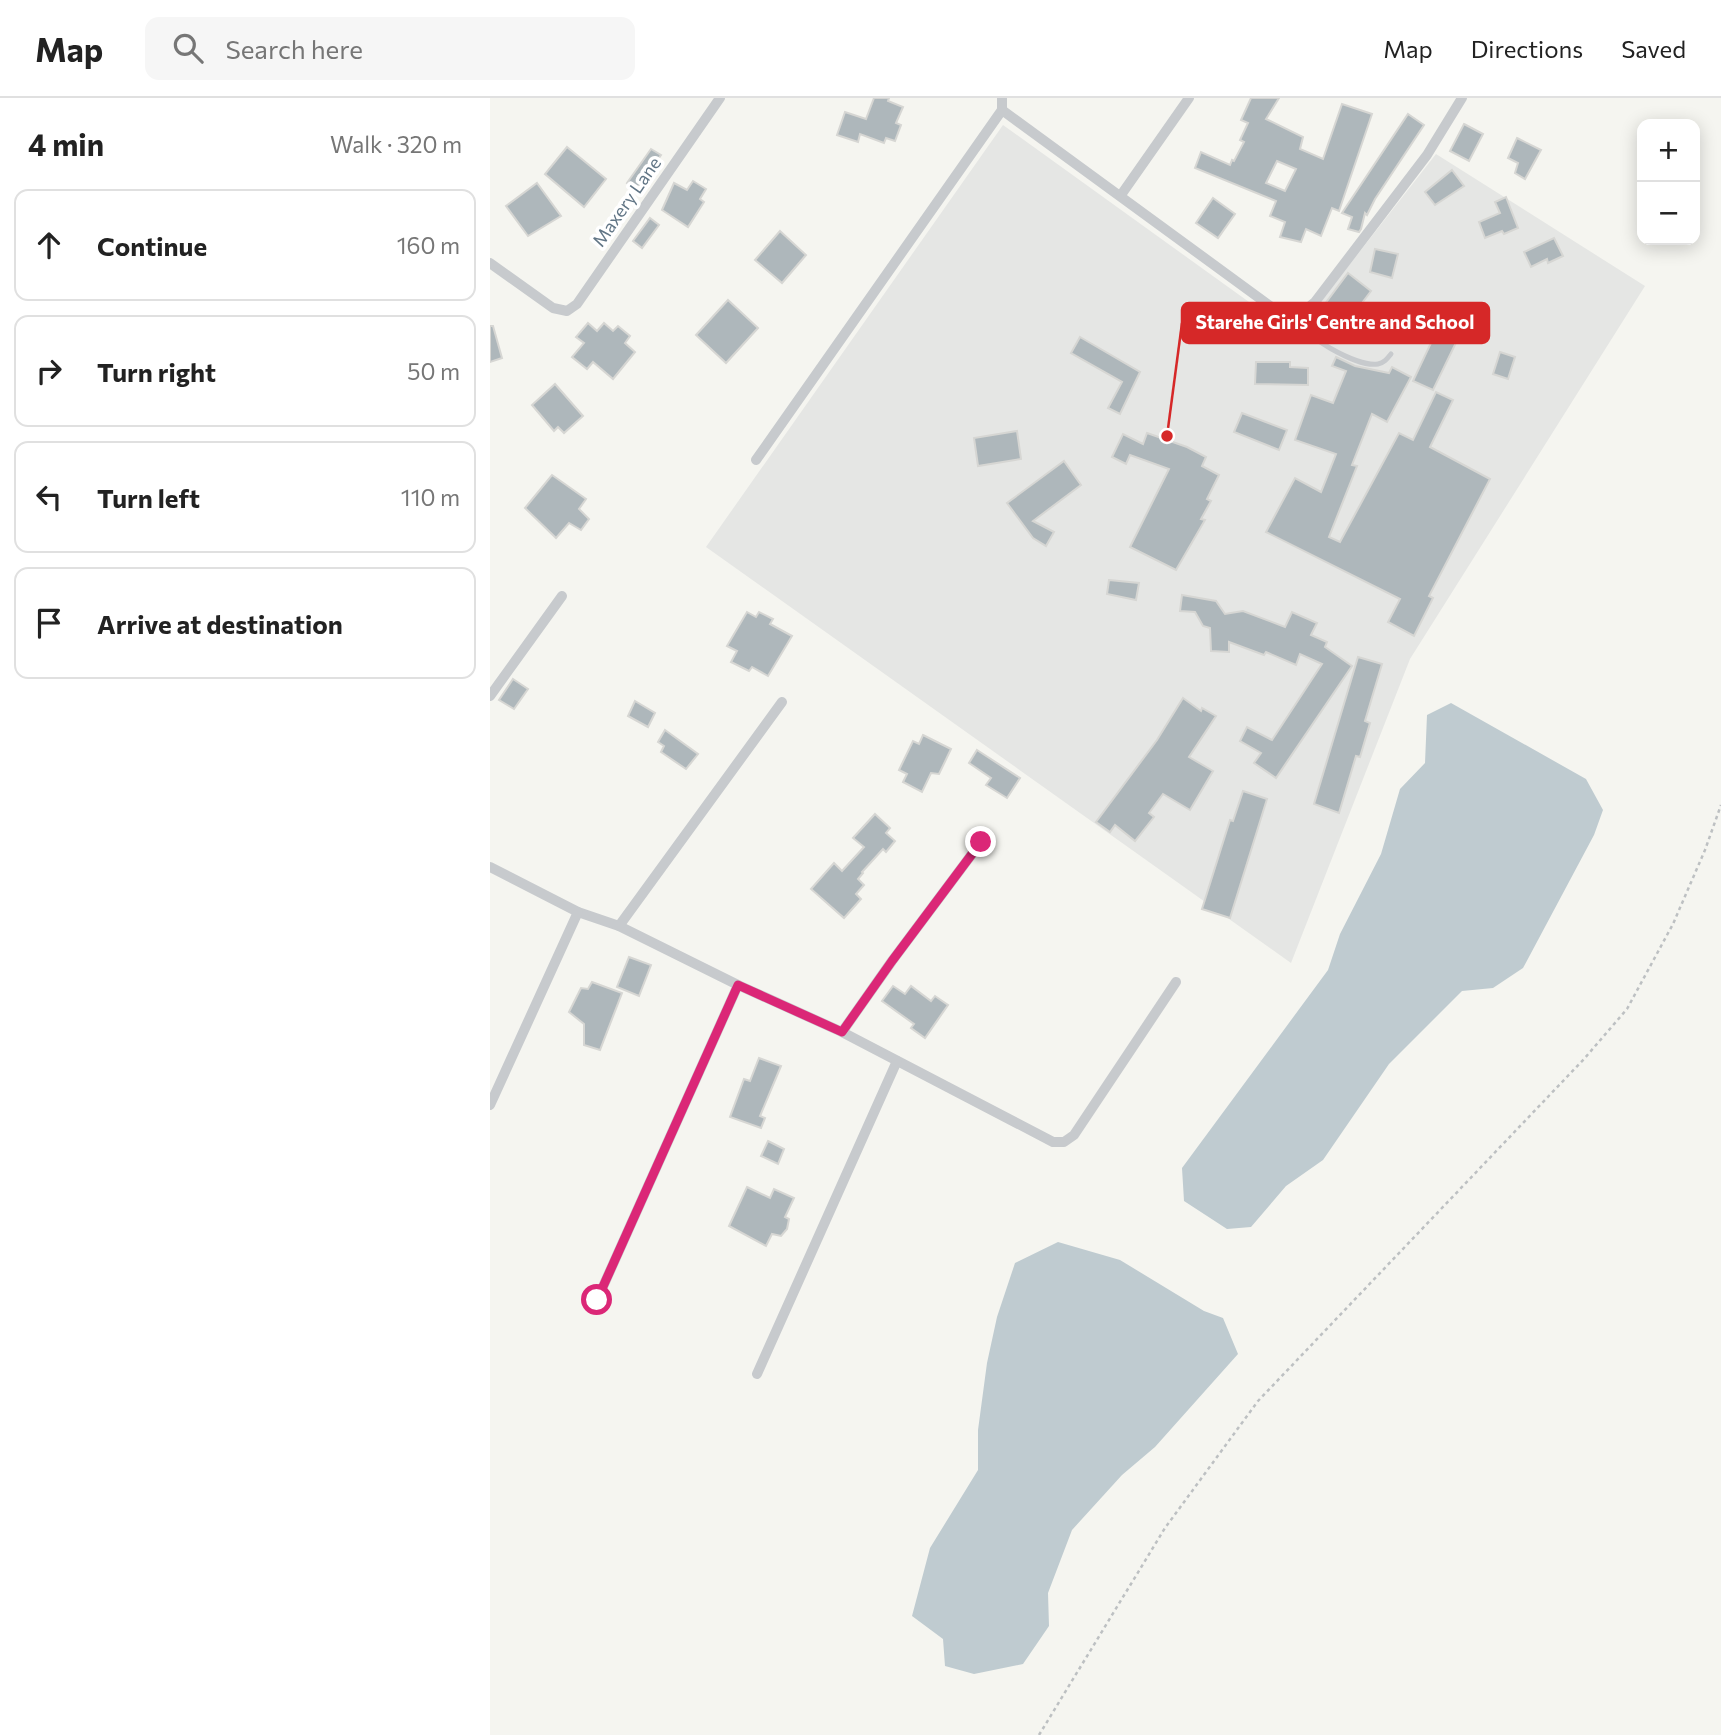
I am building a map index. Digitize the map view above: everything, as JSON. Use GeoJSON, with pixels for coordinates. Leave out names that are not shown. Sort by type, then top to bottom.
{"type":"FeatureCollection","features":[{"type":"Feature","properties":{"kind":"street","name":"Maxery Lane"},"geometry":{"type":"LineString","coordinates":[[490,263],[553,308],[567,311],[577,304],[720,98]]}},
{"type":"Feature","properties":{"kind":"street"},"geometry":{"type":"LineString","coordinates":[[1121,195],[1189,98]]}},
{"type":"Feature","properties":{"kind":"street"},"geometry":{"type":"LineString","coordinates":[[756,460],[1002,104],[1277,311],[1290,316],[1303,313],[1315,302],[1427,155],[1462,98]]}},
{"type":"Feature","properties":{"kind":"street"},"geometry":{"type":"LineString","coordinates":[[490,696],[562,596]]}},
{"type":"Feature","properties":{"kind":"street"},"geometry":{"type":"LineString","coordinates":[[620,926],[782,702]]}},
{"type":"Feature","properties":{"kind":"street"},"geometry":{"type":"LineString","coordinates":[[842,1032],[981,842]]}},
{"type":"Feature","properties":{"kind":"street"},"geometry":{"type":"LineString","coordinates":[[490,867],[578,912],[620,926],[738,985],[842,1032],[1053,1142],[1064,1142],[1074,1135],[1086,1120],[1176,982]]}},
{"type":"Feature","properties":{"kind":"street"},"geometry":{"type":"LineString","coordinates":[[490,1105],[578,912]]}},
{"type":"Feature","properties":{"kind":"street"},"geometry":{"type":"LineString","coordinates":[[597,1300],[738,985]]}},
{"type":"Feature","properties":{"kind":"street"},"geometry":{"type":"LineString","coordinates":[[757,1374],[897,1061]]}},
{"type":"Feature","properties":{"kind":"lane"},"geometry":{"type":"LineString","coordinates":[[1290,316],[1317,342],[1364,363],[1375,365],[1384,362],[1391,354]]}},
{"type":"Feature","properties":{"kind":"path"},"geometry":{"type":"LineString","coordinates":[[1039,1735],[1165,1528],[1258,1401],[1584,1059],[1627,1009],[1673,924],[1706,850],[1721,805]]}},
{"type":"Feature","properties":{"kind":"shaded area"},"geometry":{"type":"Polygon","coordinates":[[[1003,125],[1281,325],[1307,319],[1436,154],[1645,286],[1410,659],[1291,963],[706,547],[1003,125]]]}},
{"type":"Feature","properties":{"kind":"shaded area"},"geometry":{"type":"Polygon","coordinates":[[[1451,703],[1586,779],[1603,810],[1594,835],[1523,968],[1493,988],[1462,991],[1389,1064],[1323,1160],[1286,1186],[1251,1227],[1227,1229],[1184,1201],[1182,1168],[1328,970],[1340,934],[1381,854],[1400,789],[1425,763],[1427,715],[1451,703]]]}},
{"type":"Feature","properties":{"kind":"shaded area"},"geometry":{"type":"Polygon","coordinates":[[[1058,1242],[1120,1260],[1204,1311],[1223,1318],[1238,1354],[1155,1447],[1122,1475],[1072,1530],[1048,1593],[1049,1626],[1023,1664],[974,1674],[945,1666],[943,1639],[912,1616],[930,1548],[978,1470],[978,1430],[987,1363],[997,1317],[1015,1263],[1058,1242]]]}},
{"type":"Feature","properties":{"kind":"building"},"geometry":{"type":"Polygon","coordinates":[[[874,98],[889,98],[888,101],[903,107],[896,123],[901,125],[895,141],[886,138],[884,143],[860,134],[858,142],[837,135],[845,112],[866,119],[874,98]]]}},
{"type":"Feature","properties":{"kind":"building"},"geometry":{"type":"Polygon","coordinates":[[[1251,98],[1279,98],[1266,119],[1303,137],[1300,149],[1323,159],[1342,104],[1372,114],[1339,211],[1332,208],[1321,236],[1306,229],[1301,242],[1280,237],[1285,222],[1270,216],[1276,201],[1195,168],[1201,152],[1230,165],[1232,160],[1234,161],[1244,142],[1240,140],[1248,123],[1241,120],[1251,98]],[[1277,161],[1266,183],[1285,191],[1296,169],[1277,161]]]}},
{"type":"Feature","properties":{"kind":"building"},"geometry":{"type":"Polygon","coordinates":[[[1408,114],[1424,125],[1367,215],[1365,213],[1359,232],[1348,229],[1352,217],[1342,213],[1408,114]]]}},
{"type":"Feature","properties":{"kind":"building"},"geometry":{"type":"Polygon","coordinates":[[[1464,124],[1483,134],[1469,161],[1450,151],[1464,124]]]}},
{"type":"Feature","properties":{"kind":"building"},"geometry":{"type":"Polygon","coordinates":[[[1517,138],[1541,150],[1525,179],[1515,173],[1518,163],[1508,158],[1517,138]]]}},
{"type":"Feature","properties":{"kind":"building"},"geometry":{"type":"Polygon","coordinates":[[[567,147],[606,179],[584,207],[545,174],[567,147]]]}},
{"type":"Feature","properties":{"kind":"building"},"geometry":{"type":"Polygon","coordinates":[[[651,149],[661,155],[636,190],[627,183],[651,149]]]}},
{"type":"Feature","properties":{"kind":"building"},"geometry":{"type":"Polygon","coordinates":[[[1452,170],[1464,186],[1435,205],[1425,192],[1452,170]]]}},
{"type":"Feature","properties":{"kind":"building"},"geometry":{"type":"Polygon","coordinates":[[[693,181],[706,189],[700,199],[704,202],[688,227],[662,210],[674,183],[687,190],[693,181]]]}},
{"type":"Feature","properties":{"kind":"building"},"geometry":{"type":"Polygon","coordinates":[[[537,183],[561,216],[528,236],[506,206],[537,183]]]}},
{"type":"Feature","properties":{"kind":"building"},"geometry":{"type":"Polygon","coordinates":[[[1506,197],[1518,228],[1485,238],[1479,222],[1500,213],[1495,202],[1506,197]]]}},
{"type":"Feature","properties":{"kind":"building"},"geometry":{"type":"Polygon","coordinates":[[[1213,198],[1235,214],[1218,238],[1196,223],[1213,198]]]}},
{"type":"Feature","properties":{"kind":"building"},"geometry":{"type":"Polygon","coordinates":[[[650,218],[659,225],[642,248],[633,241],[650,218]]]}},
{"type":"Feature","properties":{"kind":"building"},"geometry":{"type":"Polygon","coordinates":[[[780,231],[806,255],[782,283],[755,260],[780,231]]]}},
{"type":"Feature","properties":{"kind":"building"},"geometry":{"type":"Polygon","coordinates":[[[1554,238],[1563,256],[1548,263],[1547,259],[1531,267],[1524,252],[1554,238]]]}},
{"type":"Feature","properties":{"kind":"building"},"geometry":{"type":"Polygon","coordinates":[[[1375,249],[1398,254],[1392,278],[1370,272],[1375,249]]]}},
{"type":"Feature","properties":{"kind":"building"},"geometry":{"type":"Polygon","coordinates":[[[1348,273],[1371,291],[1338,335],[1313,320],[1348,273]]]}},
{"type":"Feature","properties":{"kind":"building"},"geometry":{"type":"Polygon","coordinates":[[[728,300],[758,328],[726,363],[696,335],[728,300]]]}},
{"type":"Feature","properties":{"kind":"building"},"geometry":{"type":"Polygon","coordinates":[[[1446,311],[1467,320],[1433,390],[1413,381],[1446,311]]]}},
{"type":"Feature","properties":{"kind":"building"},"geometry":{"type":"Polygon","coordinates":[[[588,323],[597,331],[604,323],[613,331],[618,326],[630,336],[625,343],[635,352],[613,379],[593,362],[587,369],[572,357],[584,343],[576,337],[588,323]]]}},
{"type":"Feature","properties":{"kind":"building"},"geometry":{"type":"Polygon","coordinates":[[[490,326],[493,326],[502,358],[490,362],[490,326]]]}},
{"type":"Feature","properties":{"kind":"building"},"geometry":{"type":"Polygon","coordinates":[[[1080,337],[1140,372],[1120,414],[1108,408],[1122,382],[1071,353],[1080,337]]]}},
{"type":"Feature","properties":{"kind":"building"},"geometry":{"type":"Polygon","coordinates":[[[1500,352],[1515,357],[1508,379],[1493,374],[1500,352]]]}},
{"type":"Feature","properties":{"kind":"building"},"geometry":{"type":"Polygon","coordinates":[[[1336,357],[1355,366],[1389,373],[1392,367],[1411,377],[1387,422],[1372,414],[1352,465],[1357,466],[1329,537],[1340,542],[1399,433],[1413,440],[1436,392],[1453,400],[1430,447],[1490,479],[1429,596],[1433,598],[1414,636],[1388,622],[1400,599],[1266,532],[1295,478],[1321,492],[1336,454],[1295,440],[1311,395],[1333,403],[1346,371],[1332,366],[1336,357]]]}},
{"type":"Feature","properties":{"kind":"building"},"geometry":{"type":"Polygon","coordinates":[[[1256,362],[1290,362],[1290,367],[1308,368],[1308,385],[1255,384],[1256,362]]]}},
{"type":"Feature","properties":{"kind":"building"},"geometry":{"type":"Polygon","coordinates":[[[555,384],[583,416],[564,433],[558,427],[554,431],[532,405],[555,384]]]}},
{"type":"Feature","properties":{"kind":"building"},"geometry":{"type":"Polygon","coordinates":[[[1242,413],[1287,430],[1279,450],[1234,432],[1242,413]]]}},
{"type":"Feature","properties":{"kind":"building"},"geometry":{"type":"Polygon","coordinates":[[[1017,431],[1021,459],[978,466],[974,438],[1017,431]]]}},
{"type":"Feature","properties":{"kind":"building"},"geometry":{"type":"Polygon","coordinates":[[[1147,433],[1187,447],[1206,457],[1202,466],[1219,475],[1207,499],[1211,501],[1201,519],[1205,520],[1176,570],[1130,547],[1169,469],[1130,455],[1126,464],[1112,457],[1123,434],[1143,444],[1147,433]]]}},
{"type":"Feature","properties":{"kind":"building"},"geometry":{"type":"Polygon","coordinates":[[[1064,461],[1081,485],[1033,521],[1054,532],[1046,546],[1033,538],[1007,503],[1064,461]]]}},
{"type":"Feature","properties":{"kind":"building"},"geometry":{"type":"Polygon","coordinates":[[[552,475],[586,499],[579,509],[589,519],[581,530],[569,523],[556,538],[525,508],[552,475]]]}},
{"type":"Feature","properties":{"kind":"building"},"geometry":{"type":"Polygon","coordinates":[[[1109,580],[1139,583],[1136,600],[1107,594],[1109,580]]]}},
{"type":"Feature","properties":{"kind":"building"},"geometry":{"type":"Polygon","coordinates":[[[1182,595],[1216,601],[1225,614],[1243,611],[1285,627],[1292,612],[1317,623],[1311,635],[1327,642],[1325,647],[1352,666],[1276,778],[1254,763],[1261,753],[1240,741],[1247,727],[1272,740],[1322,664],[1300,654],[1296,665],[1266,652],[1264,655],[1229,642],[1229,652],[1211,651],[1210,628],[1203,626],[1195,612],[1180,611],[1182,595]]]}},
{"type":"Feature","properties":{"kind":"building"},"geometry":{"type":"Polygon","coordinates":[[[747,612],[756,617],[759,612],[773,619],[770,624],[792,636],[768,676],[752,667],[749,671],[731,662],[737,651],[727,646],[747,612]]]}},
{"type":"Feature","properties":{"kind":"building"},"geometry":{"type":"Polygon","coordinates":[[[1358,657],[1382,664],[1365,721],[1370,723],[1360,757],[1356,756],[1339,813],[1314,804],[1358,657]]]}},
{"type":"Feature","properties":{"kind":"building"},"geometry":{"type":"Polygon","coordinates":[[[513,679],[528,689],[514,709],[499,700],[513,679]]]}},
{"type":"Feature","properties":{"kind":"building"},"geometry":{"type":"Polygon","coordinates":[[[1183,698],[1201,711],[1202,708],[1216,716],[1189,757],[1213,771],[1190,810],[1163,794],[1149,813],[1154,817],[1135,841],[1115,825],[1110,832],[1096,822],[1157,740],[1183,698]]]}},
{"type":"Feature","properties":{"kind":"building"},"geometry":{"type":"Polygon","coordinates":[[[635,701],[655,713],[648,727],[628,716],[635,701]]]}},
{"type":"Feature","properties":{"kind":"building"},"geometry":{"type":"Polygon","coordinates":[[[665,730],[698,754],[686,769],[661,752],[664,746],[658,742],[665,730]]]}},
{"type":"Feature","properties":{"kind":"building"},"geometry":{"type":"Polygon","coordinates":[[[923,735],[951,749],[939,774],[931,773],[922,792],[903,782],[907,774],[899,770],[913,741],[919,744],[923,735]]]}},
{"type":"Feature","properties":{"kind":"building"},"geometry":{"type":"Polygon","coordinates":[[[977,750],[1020,778],[1007,798],[986,785],[991,778],[969,763],[977,750]]]}},
{"type":"Feature","properties":{"kind":"building"},"geometry":{"type":"Polygon","coordinates":[[[1243,791],[1267,799],[1230,918],[1202,909],[1230,820],[1233,821],[1243,791]]]}},
{"type":"Feature","properties":{"kind":"building"},"geometry":{"type":"Polygon","coordinates":[[[875,814],[890,828],[886,833],[895,841],[886,852],[883,849],[862,872],[858,879],[864,885],[856,894],[861,899],[844,918],[811,889],[834,863],[842,871],[864,847],[853,838],[875,814]]]}},
{"type":"Feature","properties":{"kind":"building"},"geometry":{"type":"Polygon","coordinates":[[[629,957],[651,965],[639,996],[617,987],[629,957]]]}},
{"type":"Feature","properties":{"kind":"building"},"geometry":{"type":"Polygon","coordinates":[[[592,982],[622,993],[600,1050],[584,1045],[584,1024],[569,1012],[581,988],[588,989],[592,982]]]}},
{"type":"Feature","properties":{"kind":"building"},"geometry":{"type":"Polygon","coordinates":[[[893,986],[905,994],[911,986],[931,1001],[935,996],[948,1005],[925,1038],[911,1028],[914,1024],[882,1001],[893,986]]]}},
{"type":"Feature","properties":{"kind":"building"},"geometry":{"type":"Polygon","coordinates":[[[759,1058],[781,1066],[760,1116],[765,1118],[761,1128],[730,1117],[744,1079],[750,1081],[759,1058]]]}},
{"type":"Feature","properties":{"kind":"building"},"geometry":{"type":"Polygon","coordinates":[[[768,1141],[784,1149],[778,1164],[761,1156],[768,1141]]]}},
{"type":"Feature","properties":{"kind":"building"},"geometry":{"type":"Polygon","coordinates":[[[747,1187],[770,1198],[774,1189],[794,1198],[785,1217],[789,1219],[787,1229],[781,1236],[772,1234],[766,1246],[729,1226],[747,1187]]]}},
{"type":"Feature","properties":{"kind":"place","name":"Starehe Girls' Centre and School"},"geometry":{"type":"Point","coordinates":[1167,436]}},
{"type":"Feature","properties":{"kind":"route"},"geometry":{"type":"LineString","coordinates":[[597,1300],[738,985],[842,1032],[981,842]]}}]}
